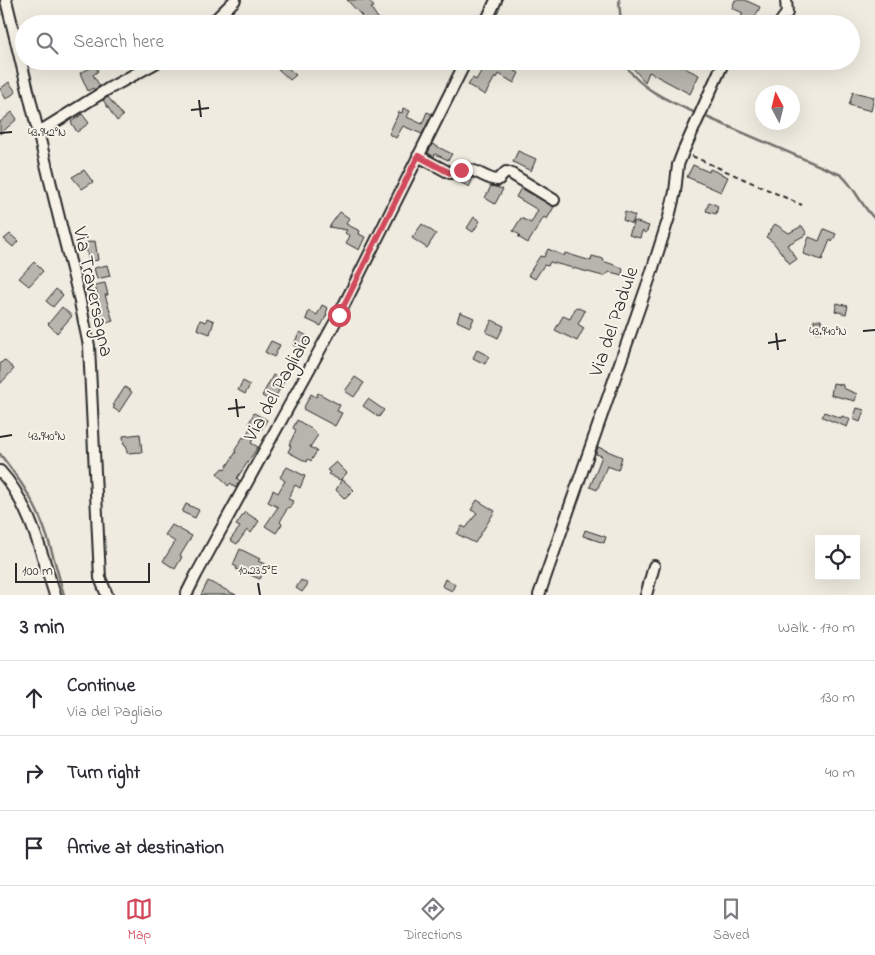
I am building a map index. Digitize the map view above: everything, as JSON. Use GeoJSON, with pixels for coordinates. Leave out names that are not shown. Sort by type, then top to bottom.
{"type":"FeatureCollection","features":[{"type":"Feature","properties":{"kind":"street","name":"Via Traversagna"},"geometry":{"type":"LineString","coordinates":[[6,0],[15,36]]}},
{"type":"Feature","properties":{"kind":"street"},"geometry":{"type":"LineString","coordinates":[[220,15],[235,0]]}},
{"type":"Feature","properties":{"kind":"street"},"geometry":{"type":"LineString","coordinates":[[488,15],[496,0]]}},
{"type":"Feature","properties":{"kind":"street"},"geometry":{"type":"LineString","coordinates":[[786,0],[788,13],[786,15]]}},
{"type":"Feature","properties":{"kind":"street","name":"Via Traversagna"},"geometry":{"type":"LineString","coordinates":[[24,70],[79,297],[89,346],[100,578],[107,595]]}},
{"type":"Feature","properties":{"kind":"street"},"geometry":{"type":"LineString","coordinates":[[39,132],[143,70]]}},
{"type":"Feature","properties":{"kind":"street","name":"Via del Pagliaio"},"geometry":{"type":"LineString","coordinates":[[186,595],[339,315],[461,70]]}},
{"type":"Feature","properties":{"kind":"street","name":"Via del Padule"},"geometry":{"type":"LineString","coordinates":[[539,595],[650,276],[669,216],[675,192],[678,165],[720,70]]}},
{"type":"Feature","properties":{"kind":"street"},"geometry":{"type":"LineString","coordinates":[[418,156],[450,173],[467,169],[498,180],[506,172],[510,173],[554,200]]}},
{"type":"Feature","properties":{"kind":"street"},"geometry":{"type":"LineString","coordinates":[[0,471],[7,478],[22,504],[37,540],[55,595]]}},
{"type":"Feature","properties":{"kind":"street"},"geometry":{"type":"LineString","coordinates":[[646,595],[654,566]]}},
{"type":"Feature","properties":{"kind":"path"},"geometry":{"type":"LineString","coordinates":[[683,152],[802,205]]}},
{"type":"Feature","properties":{"kind":"building"},"geometry":{"type":"Polygon","coordinates":[[[347,0],[369,0],[374,7],[371,8],[376,15],[361,15],[347,0]]]}},
{"type":"Feature","properties":{"kind":"building"},"geometry":{"type":"Polygon","coordinates":[[[735,0],[745,0],[760,7],[756,15],[742,15],[743,13],[732,8],[735,0]]]}},
{"type":"Feature","properties":{"kind":"building"},"geometry":{"type":"Polygon","coordinates":[[[86,70],[97,70],[93,75],[100,86],[88,91],[80,73],[86,70]]]}},
{"type":"Feature","properties":{"kind":"building"},"geometry":{"type":"Polygon","coordinates":[[[279,70],[290,70],[296,75],[290,80],[279,70]]]}},
{"type":"Feature","properties":{"kind":"building"},"geometry":{"type":"Polygon","coordinates":[[[482,70],[513,70],[519,73],[514,83],[499,74],[497,78],[495,77],[485,95],[468,85],[473,78],[476,80],[482,70]]]}},
{"type":"Feature","properties":{"kind":"building"},"geometry":{"type":"Polygon","coordinates":[[[634,70],[689,70],[699,75],[690,94],[649,72],[645,82],[634,70]]]}},
{"type":"Feature","properties":{"kind":"building"},"geometry":{"type":"Polygon","coordinates":[[[9,82],[16,92],[6,99],[0,89],[9,82]]]}},
{"type":"Feature","properties":{"kind":"building"},"geometry":{"type":"Polygon","coordinates":[[[853,92],[874,97],[871,111],[849,105],[853,92]]]}},
{"type":"Feature","properties":{"kind":"building"},"geometry":{"type":"Polygon","coordinates":[[[108,97],[123,116],[117,121],[103,100],[108,97]]]}},
{"type":"Feature","properties":{"kind":"building"},"geometry":{"type":"Polygon","coordinates":[[[403,108],[410,111],[407,117],[422,124],[427,112],[432,114],[422,134],[403,126],[396,138],[389,134],[399,112],[402,113],[403,108]]]}},
{"type":"Feature","properties":{"kind":"building"},"geometry":{"type":"Polygon","coordinates":[[[12,112],[17,119],[0,134],[0,122],[12,112]]]}},
{"type":"Feature","properties":{"kind":"building"},"geometry":{"type":"Polygon","coordinates":[[[82,114],[89,123],[77,132],[71,122],[82,114]]]}},
{"type":"Feature","properties":{"kind":"building"},"geometry":{"type":"Polygon","coordinates":[[[432,144],[452,154],[448,160],[435,154],[434,157],[428,153],[432,144]]]}},
{"type":"Feature","properties":{"kind":"building"},"geometry":{"type":"Polygon","coordinates":[[[518,151],[536,159],[531,171],[513,162],[518,151]]]}},
{"type":"Feature","properties":{"kind":"building"},"geometry":{"type":"Polygon","coordinates":[[[693,165],[709,172],[710,169],[728,177],[721,192],[687,177],[693,165]]]}},
{"type":"Feature","properties":{"kind":"building"},"geometry":{"type":"Polygon","coordinates":[[[84,170],[93,182],[82,189],[72,177],[84,170]]]}},
{"type":"Feature","properties":{"kind":"building"},"geometry":{"type":"Polygon","coordinates":[[[464,176],[473,179],[469,187],[458,181],[464,176]]]}},
{"type":"Feature","properties":{"kind":"building"},"geometry":{"type":"Polygon","coordinates":[[[491,186],[503,189],[495,204],[485,198],[491,186]]]}},
{"type":"Feature","properties":{"kind":"building"},"geometry":{"type":"Polygon","coordinates":[[[521,188],[554,207],[547,219],[544,217],[528,243],[518,237],[520,235],[513,231],[521,218],[531,223],[538,210],[516,197],[521,188]]]}},
{"type":"Feature","properties":{"kind":"building"},"geometry":{"type":"Polygon","coordinates":[[[709,202],[718,206],[716,214],[706,211],[709,202]]]}},
{"type":"Feature","properties":{"kind":"building"},"geometry":{"type":"Polygon","coordinates":[[[340,212],[349,218],[346,224],[360,231],[359,234],[365,237],[359,250],[346,243],[350,236],[345,233],[347,230],[329,227],[340,212]]]}},
{"type":"Feature","properties":{"kind":"building"},"geometry":{"type":"Polygon","coordinates":[[[625,212],[635,216],[632,224],[623,220],[625,212]]]}},
{"type":"Feature","properties":{"kind":"building"},"geometry":{"type":"Polygon","coordinates":[[[474,217],[480,221],[473,232],[467,228],[474,217]]]}},
{"type":"Feature","properties":{"kind":"building"},"geometry":{"type":"Polygon","coordinates":[[[634,221],[649,226],[646,233],[642,231],[640,238],[629,235],[634,221]]]}},
{"type":"Feature","properties":{"kind":"building"},"geometry":{"type":"Polygon","coordinates":[[[422,224],[436,234],[427,248],[412,238],[422,224]]]}},
{"type":"Feature","properties":{"kind":"building"},"geometry":{"type":"Polygon","coordinates":[[[775,224],[789,233],[802,226],[807,234],[787,245],[797,259],[790,264],[773,242],[766,237],[775,224]]]}},
{"type":"Feature","properties":{"kind":"building"},"geometry":{"type":"Polygon","coordinates":[[[824,229],[836,234],[832,242],[830,240],[822,260],[803,254],[809,237],[819,241],[824,229]]]}},
{"type":"Feature","properties":{"kind":"building"},"geometry":{"type":"Polygon","coordinates":[[[10,234],[18,241],[13,247],[4,239],[10,234]]]}},
{"type":"Feature","properties":{"kind":"building"},"geometry":{"type":"Polygon","coordinates":[[[95,241],[98,260],[89,262],[85,243],[95,241]]]}},
{"type":"Feature","properties":{"kind":"building"},"geometry":{"type":"Polygon","coordinates":[[[548,249],[564,256],[565,253],[591,261],[592,256],[604,259],[603,261],[623,268],[622,275],[610,272],[603,276],[550,262],[548,266],[544,265],[535,279],[528,275],[540,256],[544,257],[548,249]]]}},
{"type":"Feature","properties":{"kind":"building"},"geometry":{"type":"Polygon","coordinates":[[[34,262],[43,271],[29,286],[19,278],[34,262]]]}},
{"type":"Feature","properties":{"kind":"building"},"geometry":{"type":"Polygon","coordinates":[[[107,265],[110,276],[97,279],[94,268],[107,265]]]}},
{"type":"Feature","properties":{"kind":"building"},"geometry":{"type":"Polygon","coordinates":[[[105,283],[108,295],[105,295],[113,321],[103,324],[98,309],[100,308],[95,285],[105,283]]]}},
{"type":"Feature","properties":{"kind":"building"},"geometry":{"type":"Polygon","coordinates":[[[56,289],[63,295],[53,307],[46,301],[56,289]]]}},
{"type":"Feature","properties":{"kind":"building"},"geometry":{"type":"Polygon","coordinates":[[[837,303],[848,306],[846,314],[835,311],[837,303]]]}},
{"type":"Feature","properties":{"kind":"building"},"geometry":{"type":"Polygon","coordinates":[[[322,305],[328,308],[321,326],[306,319],[309,311],[317,315],[322,305]]]}},
{"type":"Feature","properties":{"kind":"building"},"geometry":{"type":"Polygon","coordinates":[[[62,307],[72,316],[57,333],[48,324],[62,307]]]}},
{"type":"Feature","properties":{"kind":"building"},"geometry":{"type":"Polygon","coordinates":[[[576,307],[585,311],[578,324],[584,328],[577,341],[555,330],[563,316],[570,319],[576,307]]]}},
{"type":"Feature","properties":{"kind":"building"},"geometry":{"type":"Polygon","coordinates":[[[460,312],[474,318],[470,327],[457,321],[460,312]]]}},
{"type":"Feature","properties":{"kind":"building"},"geometry":{"type":"Polygon","coordinates":[[[207,318],[214,321],[210,334],[197,329],[200,320],[206,322],[207,318]]]}},
{"type":"Feature","properties":{"kind":"building"},"geometry":{"type":"Polygon","coordinates":[[[492,320],[504,326],[498,338],[486,332],[492,320]]]}},
{"type":"Feature","properties":{"kind":"building"},"geometry":{"type":"Polygon","coordinates":[[[814,320],[821,320],[822,332],[814,332],[814,320]]]}},
{"type":"Feature","properties":{"kind":"building"},"geometry":{"type":"Polygon","coordinates":[[[300,332],[307,336],[304,340],[307,341],[302,349],[293,345],[300,332]]]}},
{"type":"Feature","properties":{"kind":"building"},"geometry":{"type":"Polygon","coordinates":[[[271,341],[280,345],[274,357],[265,352],[271,341]]]}},
{"type":"Feature","properties":{"kind":"building"},"geometry":{"type":"Polygon","coordinates":[[[477,350],[489,356],[485,364],[473,358],[477,350]]]}},
{"type":"Feature","properties":{"kind":"building"},"geometry":{"type":"Polygon","coordinates":[[[4,360],[14,369],[0,384],[0,364],[4,360]]]}},
{"type":"Feature","properties":{"kind":"building"},"geometry":{"type":"Polygon","coordinates":[[[273,375],[284,381],[271,401],[262,396],[273,375]]]}},
{"type":"Feature","properties":{"kind":"building"},"geometry":{"type":"Polygon","coordinates":[[[355,377],[364,383],[354,397],[345,391],[355,377]]]}},
{"type":"Feature","properties":{"kind":"building"},"geometry":{"type":"Polygon","coordinates":[[[243,381],[250,385],[245,394],[238,390],[243,381]]]}},
{"type":"Feature","properties":{"kind":"building"},"geometry":{"type":"Polygon","coordinates":[[[833,383],[843,385],[843,388],[857,394],[855,401],[831,395],[833,383]]]}},
{"type":"Feature","properties":{"kind":"building"},"geometry":{"type":"Polygon","coordinates":[[[125,387],[132,392],[119,412],[113,408],[115,406],[113,405],[125,387]]]}},
{"type":"Feature","properties":{"kind":"building"},"geometry":{"type":"Polygon","coordinates":[[[318,393],[340,405],[337,411],[342,413],[335,426],[303,409],[311,394],[316,397],[318,393]]]}},
{"type":"Feature","properties":{"kind":"building"},"geometry":{"type":"Polygon","coordinates":[[[368,399],[384,410],[379,417],[363,406],[368,399]]]}},
{"type":"Feature","properties":{"kind":"building"},"geometry":{"type":"Polygon","coordinates":[[[857,408],[864,410],[860,422],[853,419],[857,408]]]}},
{"type":"Feature","properties":{"kind":"building"},"geometry":{"type":"Polygon","coordinates":[[[824,412],[850,419],[847,427],[822,417],[824,412]]]}},
{"type":"Feature","properties":{"kind":"building"},"geometry":{"type":"Polygon","coordinates":[[[254,413],[267,420],[261,430],[259,428],[251,443],[258,447],[237,478],[240,481],[235,488],[231,483],[228,486],[217,473],[223,468],[225,469],[243,437],[245,438],[252,424],[249,423],[254,413]]]}},
{"type":"Feature","properties":{"kind":"building"},"geometry":{"type":"Polygon","coordinates":[[[297,420],[318,435],[310,447],[317,451],[311,461],[308,459],[307,462],[288,452],[296,430],[293,428],[297,420]]]}},
{"type":"Feature","properties":{"kind":"building"},"geometry":{"type":"Polygon","coordinates":[[[140,434],[142,452],[127,453],[123,436],[140,434]]]}},
{"type":"Feature","properties":{"kind":"building"},"geometry":{"type":"Polygon","coordinates":[[[598,447],[622,457],[618,470],[607,466],[597,490],[590,487],[602,456],[596,454],[598,447]]]}},
{"type":"Feature","properties":{"kind":"building"},"geometry":{"type":"Polygon","coordinates":[[[336,462],[347,473],[340,480],[328,474],[330,472],[327,470],[336,462]]]}},
{"type":"Feature","properties":{"kind":"building"},"geometry":{"type":"Polygon","coordinates":[[[287,467],[305,476],[300,488],[295,485],[288,499],[293,501],[280,522],[282,524],[276,533],[265,526],[278,507],[268,502],[273,490],[278,493],[285,481],[280,477],[287,467]]]}},
{"type":"Feature","properties":{"kind":"building"},"geometry":{"type":"Polygon","coordinates":[[[342,479],[354,490],[345,499],[336,490],[342,479]]]}},
{"type":"Feature","properties":{"kind":"building"},"geometry":{"type":"Polygon","coordinates":[[[477,500],[495,511],[475,543],[457,534],[462,526],[466,528],[477,513],[471,510],[477,500]]]}},
{"type":"Feature","properties":{"kind":"building"},"geometry":{"type":"Polygon","coordinates":[[[186,504],[199,510],[195,518],[182,512],[186,504]]]}},
{"type":"Feature","properties":{"kind":"building"},"geometry":{"type":"Polygon","coordinates":[[[245,512],[259,521],[251,533],[247,530],[237,544],[230,540],[240,527],[236,525],[245,512]]]}},
{"type":"Feature","properties":{"kind":"building"},"geometry":{"type":"Polygon","coordinates":[[[172,525],[192,536],[180,556],[182,557],[175,569],[163,561],[175,542],[165,535],[172,525]]]}},
{"type":"Feature","properties":{"kind":"building"},"geometry":{"type":"Polygon","coordinates":[[[585,530],[606,537],[604,543],[583,536],[585,530]]]}},
{"type":"Feature","properties":{"kind":"building"},"geometry":{"type":"Polygon","coordinates":[[[240,549],[260,559],[258,561],[267,565],[260,579],[236,569],[237,567],[233,565],[240,549]]]}},
{"type":"Feature","properties":{"kind":"building"},"geometry":{"type":"Polygon","coordinates":[[[445,579],[455,584],[452,591],[442,586],[445,579]]]}},
{"type":"Feature","properties":{"kind":"building"},"geometry":{"type":"Polygon","coordinates":[[[301,580],[308,584],[302,592],[296,588],[301,580]]]}},
{"type":"Feature","properties":{"kind":"building"},"geometry":{"type":"Polygon","coordinates":[[[208,581],[236,595],[201,595],[208,581]]]}},
{"type":"Feature","properties":{"kind":"waterway"},"geometry":{"type":"LineString","coordinates":[[619,0],[620,15]]}},
{"type":"Feature","properties":{"kind":"waterway"},"geometry":{"type":"LineString","coordinates":[[629,70],[645,86],[698,114]]}},
{"type":"Feature","properties":{"kind":"waterway"},"geometry":{"type":"LineString","coordinates":[[704,116],[841,175],[875,219]]}},
{"type":"Feature","properties":{"kind":"waterway"},"geometry":{"type":"LineString","coordinates":[[0,454],[22,484],[43,525],[64,595]]}},
{"type":"Feature","properties":{"kind":"route"},"geometry":{"type":"LineString","coordinates":[[339,315],[418,156],[450,173],[461,170]]}}]}
